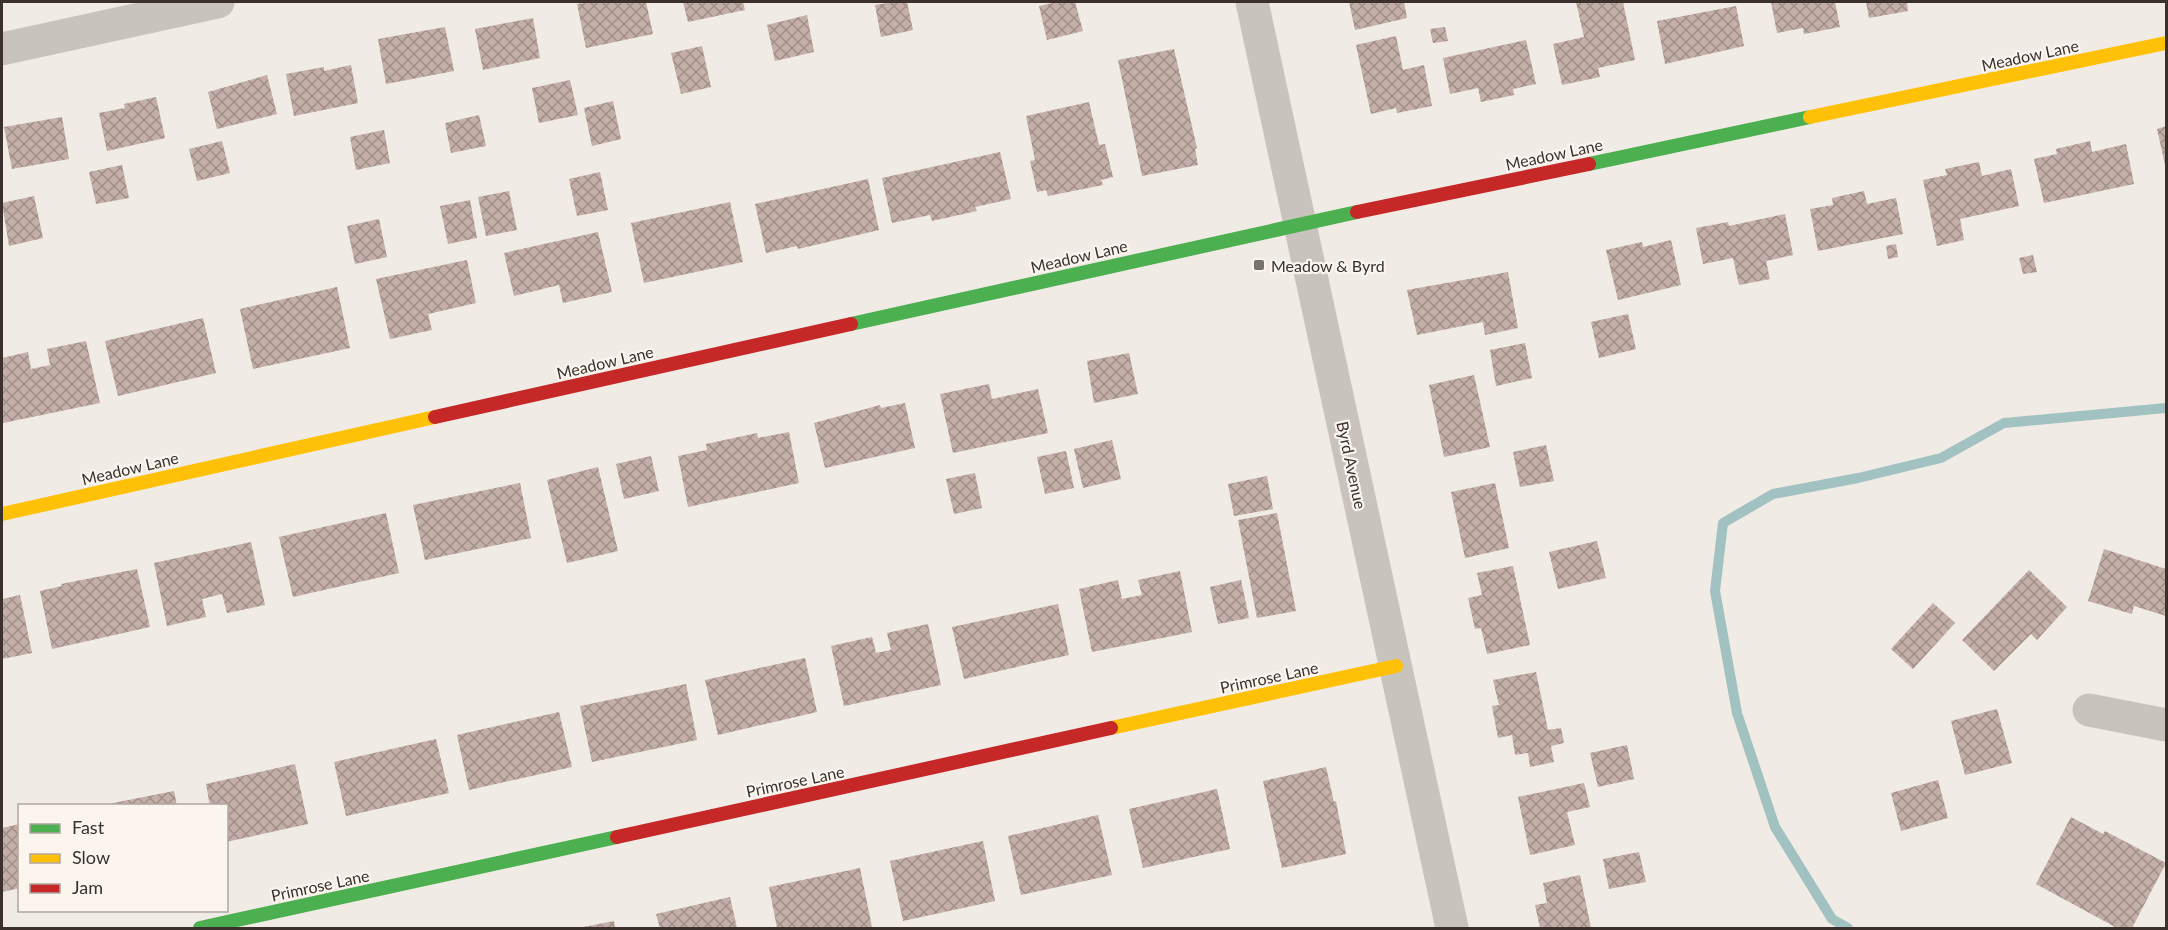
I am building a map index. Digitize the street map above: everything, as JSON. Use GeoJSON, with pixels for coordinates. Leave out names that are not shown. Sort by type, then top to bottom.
{"type":"FeatureCollection","features":[{"type":"Feature","properties":{"kind":"street"},"geometry":{"type":"LineString","coordinates":[[2,49],[218,2]]}},
{"type":"Feature","properties":{"kind":"street","name":"Byrd Avenue"},"geometry":{"type":"LineString","coordinates":[[1252,2],[1452,928]]}},
{"type":"Feature","properties":{"kind":"street","name":"Meadow Lane"},"geometry":{"type":"LineString","coordinates":[[2,514],[1299,224],[2166,43]]}},
{"type":"Feature","properties":{"kind":"street","name":"Primrose Lane"},"geometry":{"type":"LineString","coordinates":[[200,928],[1396,666]]}},
{"type":"Feature","properties":{"kind":"street"},"geometry":{"type":"LineString","coordinates":[[2089,710],[2166,725]]}},
{"type":"Feature","properties":{"kind":"building"},"geometry":{"type":"Polygon","coordinates":[[[646,2],[653,34],[586,48],[577,4],[646,2]]]}},
{"type":"Feature","properties":{"kind":"building"},"geometry":{"type":"Polygon","coordinates":[[[683,2],[743,2],[745,10],[688,22],[683,2]]]}},
{"type":"Feature","properties":{"kind":"building"},"geometry":{"type":"Polygon","coordinates":[[[907,2],[913,30],[881,37],[875,5],[907,2]]]}},
{"type":"Feature","properties":{"kind":"building"},"geometry":{"type":"Polygon","coordinates":[[[1057,2],[1075,2],[1083,31],[1047,40],[1039,6],[1057,2]]]}},
{"type":"Feature","properties":{"kind":"building"},"geometry":{"type":"Polygon","coordinates":[[[1349,2],[1404,2],[1407,18],[1355,30],[1349,2]]]}},
{"type":"Feature","properties":{"kind":"building"},"geometry":{"type":"Polygon","coordinates":[[[1576,2],[1623,2],[1635,60],[1598,68],[1600,77],[1562,85],[1553,44],[1584,37],[1576,2]]]}},
{"type":"Feature","properties":{"kind":"building"},"geometry":{"type":"Polygon","coordinates":[[[1771,2],[1835,2],[1840,27],[1804,34],[1803,28],[1777,33],[1771,2]]]}},
{"type":"Feature","properties":{"kind":"building"},"geometry":{"type":"Polygon","coordinates":[[[1866,2],[1907,2],[1908,11],[1869,18],[1866,2]]]}},
{"type":"Feature","properties":{"kind":"building"},"geometry":{"type":"Polygon","coordinates":[[[1736,6],[1744,46],[1665,64],[1657,21],[1736,6]]]}},
{"type":"Feature","properties":{"kind":"building"},"geometry":{"type":"Polygon","coordinates":[[[807,15],[814,52],[775,61],[767,25],[807,15]]]}},
{"type":"Feature","properties":{"kind":"building"},"geometry":{"type":"Polygon","coordinates":[[[533,18],[540,58],[483,70],[475,29],[533,18]]]}},
{"type":"Feature","properties":{"kind":"building"},"geometry":{"type":"Polygon","coordinates":[[[445,27],[454,71],[386,84],[378,39],[445,27]]]}},
{"type":"Feature","properties":{"kind":"building"},"geometry":{"type":"Polygon","coordinates":[[[1445,27],[1448,41],[1433,43],[1430,29],[1445,27]]]}},
{"type":"Feature","properties":{"kind":"building"},"geometry":{"type":"Polygon","coordinates":[[[1396,36],[1403,70],[1424,65],[1432,106],[1397,113],[1396,108],[1371,114],[1356,45],[1396,36]]]}},
{"type":"Feature","properties":{"kind":"building"},"geometry":{"type":"Polygon","coordinates":[[[1526,40],[1536,84],[1513,89],[1514,95],[1481,102],[1478,88],[1450,94],[1443,58],[1526,40]]]}},
{"type":"Feature","properties":{"kind":"building"},"geometry":{"type":"Polygon","coordinates":[[[702,46],[711,87],[681,94],[671,53],[702,46]]]}},
{"type":"Feature","properties":{"kind":"building"},"geometry":{"type":"Polygon","coordinates":[[[1174,49],[1197,148],[1195,149],[1198,165],[1142,176],[1118,60],[1174,49]]]}},
{"type":"Feature","properties":{"kind":"building"},"geometry":{"type":"Polygon","coordinates":[[[351,65],[358,103],[294,116],[286,74],[324,67],[324,71],[351,65]]]}},
{"type":"Feature","properties":{"kind":"building"},"geometry":{"type":"Polygon","coordinates":[[[267,75],[277,114],[217,129],[208,92],[267,75]]]}},
{"type":"Feature","properties":{"kind":"building"},"geometry":{"type":"Polygon","coordinates":[[[570,80],[578,115],[539,123],[532,88],[570,80]]]}},
{"type":"Feature","properties":{"kind":"building"},"geometry":{"type":"Polygon","coordinates":[[[156,97],[165,138],[107,151],[99,113],[125,108],[124,104],[156,97]]]}},
{"type":"Feature","properties":{"kind":"building"},"geometry":{"type":"Polygon","coordinates":[[[613,101],[621,139],[592,146],[584,108],[613,101]]]}},
{"type":"Feature","properties":{"kind":"building"},"geometry":{"type":"Polygon","coordinates":[[[1089,102],[1099,145],[1105,144],[1113,177],[1101,180],[1103,185],[1048,196],[1046,190],[1037,192],[1030,161],[1035,160],[1026,116],[1089,102]]]}},
{"type":"Feature","properties":{"kind":"building"},"geometry":{"type":"Polygon","coordinates":[[[479,115],[486,146],[451,153],[445,123],[479,115]]]}},
{"type":"Feature","properties":{"kind":"building"},"geometry":{"type":"Polygon","coordinates":[[[62,117],[69,159],[12,169],[4,127],[62,117]]]}},
{"type":"Feature","properties":{"kind":"building"},"geometry":{"type":"Polygon","coordinates":[[[2166,126],[2166,169],[2157,129],[2166,126]]]}},
{"type":"Feature","properties":{"kind":"building"},"geometry":{"type":"Polygon","coordinates":[[[384,130],[390,163],[356,170],[350,137],[384,130]]]}},
{"type":"Feature","properties":{"kind":"building"},"geometry":{"type":"Polygon","coordinates":[[[222,141],[230,173],[197,181],[189,149],[222,141]]]}},
{"type":"Feature","properties":{"kind":"building"},"geometry":{"type":"Polygon","coordinates":[[[2090,141],[2092,152],[2126,144],[2134,184],[2044,203],[2034,159],[2057,154],[2056,149],[2090,141]]]}},
{"type":"Feature","properties":{"kind":"building"},"geometry":{"type":"Polygon","coordinates":[[[1000,152],[1011,199],[975,207],[977,211],[932,221],[930,215],[892,223],[882,178],[1000,152]]]}},
{"type":"Feature","properties":{"kind":"building"},"geometry":{"type":"Polygon","coordinates":[[[1979,162],[1982,176],[2011,169],[2019,206],[1960,219],[1964,240],[1937,246],[1923,180],[1947,175],[1945,169],[1979,162]]]}},
{"type":"Feature","properties":{"kind":"building"},"geometry":{"type":"Polygon","coordinates":[[[122,165],[129,198],[96,204],[89,172],[122,165]]]}},
{"type":"Feature","properties":{"kind":"building"},"geometry":{"type":"Polygon","coordinates":[[[600,172],[608,210],[577,216],[569,179],[600,172]]]}},
{"type":"Feature","properties":{"kind":"building"},"geometry":{"type":"Polygon","coordinates":[[[868,179],[879,230],[798,249],[797,246],[766,253],[755,204],[868,179]]]}},
{"type":"Feature","properties":{"kind":"building"},"geometry":{"type":"Polygon","coordinates":[[[509,191],[517,230],[486,236],[478,197],[509,191]]]}},
{"type":"Feature","properties":{"kind":"building"},"geometry":{"type":"Polygon","coordinates":[[[1864,191],[1867,204],[1896,198],[1903,234],[1818,251],[1810,209],[1833,205],[1832,198],[1864,191]]]}},
{"type":"Feature","properties":{"kind":"building"},"geometry":{"type":"Polygon","coordinates":[[[34,196],[43,238],[9,246],[2,203],[34,196]]]}},
{"type":"Feature","properties":{"kind":"building"},"geometry":{"type":"Polygon","coordinates":[[[470,200],[477,238],[448,244],[440,206],[470,200]]]}},
{"type":"Feature","properties":{"kind":"building"},"geometry":{"type":"Polygon","coordinates":[[[730,202],[743,262],[644,283],[631,223],[730,202]]]}},
{"type":"Feature","properties":{"kind":"building"},"geometry":{"type":"Polygon","coordinates":[[[1785,214],[1793,255],[1766,261],[1770,279],[1739,285],[1733,258],[1703,264],[1696,228],[1728,222],[1729,226],[1785,214]]]}},
{"type":"Feature","properties":{"kind":"building"},"geometry":{"type":"Polygon","coordinates":[[[379,219],[387,257],[355,264],[347,226],[379,219]]]}},
{"type":"Feature","properties":{"kind":"building"},"geometry":{"type":"Polygon","coordinates":[[[598,232],[612,292],[563,303],[559,285],[514,296],[504,253],[598,232]]]}},
{"type":"Feature","properties":{"kind":"building"},"geometry":{"type":"Polygon","coordinates":[[[1671,240],[1681,285],[1618,300],[1606,250],[1642,242],[1643,247],[1671,240]]]}},
{"type":"Feature","properties":{"kind":"building"},"geometry":{"type":"Polygon","coordinates":[[[1896,244],[1898,257],[1888,259],[1886,246],[1896,244]]]}},
{"type":"Feature","properties":{"kind":"building"},"geometry":{"type":"Polygon","coordinates":[[[2033,255],[2037,272],[2023,274],[2019,258],[2033,255]]]}},
{"type":"Feature","properties":{"kind":"building"},"geometry":{"type":"Polygon","coordinates":[[[467,260],[476,303],[428,314],[432,330],[390,339],[376,279],[467,260]]]}},
{"type":"Feature","properties":{"kind":"building"},"geometry":{"type":"Polygon","coordinates":[[[1508,272],[1518,328],[1485,335],[1483,322],[1417,335],[1407,290],[1508,272]]]}},
{"type":"Feature","properties":{"kind":"building"},"geometry":{"type":"Polygon","coordinates":[[[337,287],[350,348],[253,369],[240,309],[337,287]]]}},
{"type":"Feature","properties":{"kind":"building"},"geometry":{"type":"Polygon","coordinates":[[[1628,314],[1636,349],[1599,358],[1591,322],[1628,314]]]}},
{"type":"Feature","properties":{"kind":"building"},"geometry":{"type":"Polygon","coordinates":[[[203,318],[216,373],[118,396],[105,341],[203,318]]]}},
{"type":"Feature","properties":{"kind":"building"},"geometry":{"type":"Polygon","coordinates":[[[86,341],[100,403],[3,423],[2,358],[28,352],[31,369],[50,365],[47,349],[86,341]]]}},
{"type":"Feature","properties":{"kind":"building"},"geometry":{"type":"Polygon","coordinates":[[[1525,343],[1532,378],[1496,386],[1490,350],[1525,343]]]}},
{"type":"Feature","properties":{"kind":"building"},"geometry":{"type":"Polygon","coordinates":[[[1129,353],[1138,394],[1094,403],[1087,361],[1129,353]]]}},
{"type":"Feature","properties":{"kind":"building"},"geometry":{"type":"Polygon","coordinates":[[[1474,375],[1490,447],[1444,457],[1429,385],[1474,375]]]}},
{"type":"Feature","properties":{"kind":"building"},"geometry":{"type":"Polygon","coordinates":[[[989,384],[992,399],[1038,389],[1048,433],[953,453],[940,394],[989,384]]]}},
{"type":"Feature","properties":{"kind":"building"},"geometry":{"type":"Polygon","coordinates":[[[905,403],[915,448],[825,468],[814,423],[880,405],[881,408],[905,403]]]}},
{"type":"Feature","properties":{"kind":"building"},"geometry":{"type":"Polygon","coordinates":[[[789,432],[799,483],[688,507],[678,456],[707,450],[706,444],[757,433],[758,438],[789,432]]]}},
{"type":"Feature","properties":{"kind":"building"},"geometry":{"type":"Polygon","coordinates":[[[1112,440],[1121,479],[1083,488],[1074,449],[1112,440]]]}},
{"type":"Feature","properties":{"kind":"building"},"geometry":{"type":"Polygon","coordinates":[[[1546,445],[1554,481],[1520,487],[1513,452],[1546,445]]]}},
{"type":"Feature","properties":{"kind":"building"},"geometry":{"type":"Polygon","coordinates":[[[1066,451],[1074,488],[1045,494],[1037,457],[1066,451]]]}},
{"type":"Feature","properties":{"kind":"building"},"geometry":{"type":"Polygon","coordinates":[[[651,456],[659,491],[624,499],[616,464],[651,456]]]}},
{"type":"Feature","properties":{"kind":"building"},"geometry":{"type":"Polygon","coordinates":[[[598,467],[618,551],[567,563],[547,480],[598,467]]]}},
{"type":"Feature","properties":{"kind":"building"},"geometry":{"type":"Polygon","coordinates":[[[975,473],[982,508],[954,514],[946,479],[975,473]]]}},
{"type":"Feature","properties":{"kind":"building"},"geometry":{"type":"Polygon","coordinates":[[[1267,476],[1273,509],[1234,516],[1228,484],[1267,476]]]}},
{"type":"Feature","properties":{"kind":"building"},"geometry":{"type":"Polygon","coordinates":[[[520,483],[531,538],[425,560],[413,505],[520,483]]]}},
{"type":"Feature","properties":{"kind":"building"},"geometry":{"type":"Polygon","coordinates":[[[1495,483],[1509,548],[1465,558],[1451,492],[1495,483]]]}},
{"type":"Feature","properties":{"kind":"building"},"geometry":{"type":"Polygon","coordinates":[[[386,513],[399,573],[293,597],[279,537],[386,513]]]}},
{"type":"Feature","properties":{"kind":"building"},"geometry":{"type":"Polygon","coordinates":[[[1277,513],[1296,611],[1257,618],[1238,520],[1277,513]]]}},
{"type":"Feature","properties":{"kind":"building"},"geometry":{"type":"Polygon","coordinates":[[[1597,541],[1606,578],[1558,589],[1549,552],[1597,541]]]}},
{"type":"Feature","properties":{"kind":"building"},"geometry":{"type":"Polygon","coordinates":[[[251,542],[265,605],[227,613],[222,594],[202,599],[206,617],[167,626],[154,563],[251,542]]]}},
{"type":"Feature","properties":{"kind":"building"},"geometry":{"type":"Polygon","coordinates":[[[2104,549],[2166,569],[2166,616],[2134,606],[2132,614],[2088,601],[2104,549]]]}},
{"type":"Feature","properties":{"kind":"building"},"geometry":{"type":"Polygon","coordinates":[[[1513,566],[1530,645],[1487,654],[1481,628],[1475,629],[1468,598],[1482,595],[1477,573],[1513,566]]]}},
{"type":"Feature","properties":{"kind":"building"},"geometry":{"type":"Polygon","coordinates":[[[137,569],[150,627],[52,649],[40,591],[62,586],[61,584],[137,569]]]}},
{"type":"Feature","properties":{"kind":"building"},"geometry":{"type":"Polygon","coordinates":[[[2029,570],[2067,607],[2037,640],[2031,634],[1994,671],[1962,640],[2029,570]]]}},
{"type":"Feature","properties":{"kind":"building"},"geometry":{"type":"Polygon","coordinates":[[[1180,571],[1192,632],[1092,652],[1079,589],[1118,580],[1122,599],[1142,595],[1138,580],[1180,571]]]}},
{"type":"Feature","properties":{"kind":"building"},"geometry":{"type":"Polygon","coordinates":[[[1241,580],[1249,618],[1218,624],[1210,587],[1241,580]]]}},
{"type":"Feature","properties":{"kind":"building"},"geometry":{"type":"Polygon","coordinates":[[[20,595],[32,653],[2,659],[2,599],[20,595]]]}},
{"type":"Feature","properties":{"kind":"building"},"geometry":{"type":"Polygon","coordinates":[[[1933,603],[1955,623],[1913,669],[1891,649],[1933,603]]]}},
{"type":"Feature","properties":{"kind":"building"},"geometry":{"type":"Polygon","coordinates":[[[1058,604],[1069,655],[964,679],[952,627],[1058,604]]]}},
{"type":"Feature","properties":{"kind":"building"},"geometry":{"type":"Polygon","coordinates":[[[928,624],[941,685],[844,706],[831,646],[872,637],[876,653],[891,650],[887,633],[928,624]]]}},
{"type":"Feature","properties":{"kind":"building"},"geometry":{"type":"Polygon","coordinates":[[[805,658],[817,712],[718,735],[705,680],[805,658]]]}},
{"type":"Feature","properties":{"kind":"building"},"geometry":{"type":"Polygon","coordinates":[[[1536,672],[1548,730],[1561,728],[1564,743],[1551,746],[1554,762],[1530,767],[1528,753],[1515,755],[1512,735],[1498,738],[1492,706],[1499,705],[1493,680],[1536,672]]]}},
{"type":"Feature","properties":{"kind":"building"},"geometry":{"type":"Polygon","coordinates":[[[686,684],[697,740],[592,762],[580,706],[686,684]]]}},
{"type":"Feature","properties":{"kind":"building"},"geometry":{"type":"Polygon","coordinates":[[[1997,709],[2012,763],[1965,775],[1951,721],[1997,709]]]}},
{"type":"Feature","properties":{"kind":"building"},"geometry":{"type":"Polygon","coordinates":[[[559,712],[572,767],[469,790],[457,735],[559,712]]]}},
{"type":"Feature","properties":{"kind":"building"},"geometry":{"type":"Polygon","coordinates":[[[436,739],[449,793],[346,816],[334,762],[436,739]]]}},
{"type":"Feature","properties":{"kind":"building"},"geometry":{"type":"Polygon","coordinates":[[[1627,745],[1634,779],[1598,787],[1590,753],[1627,745]]]}},
{"type":"Feature","properties":{"kind":"building"},"geometry":{"type":"Polygon","coordinates":[[[295,764],[308,824],[228,842],[228,804],[210,804],[206,784],[295,764]]]}},
{"type":"Feature","properties":{"kind":"building"},"geometry":{"type":"Polygon","coordinates":[[[1326,767],[1334,802],[1336,801],[1346,854],[1282,868],[1263,781],[1326,767]]]}},
{"type":"Feature","properties":{"kind":"building"},"geometry":{"type":"Polygon","coordinates":[[[1938,780],[1948,818],[1901,831],[1891,793],[1938,780]]]}},
{"type":"Feature","properties":{"kind":"building"},"geometry":{"type":"Polygon","coordinates":[[[1584,783],[1590,807],[1567,812],[1575,845],[1530,855],[1518,797],[1584,783]]]}},
{"type":"Feature","properties":{"kind":"building"},"geometry":{"type":"Polygon","coordinates":[[[1217,789],[1230,849],[1143,868],[1129,809],[1217,789]]]}},
{"type":"Feature","properties":{"kind":"building"},"geometry":{"type":"Polygon","coordinates":[[[174,791],[177,804],[108,804],[174,791]]]}},
{"type":"Feature","properties":{"kind":"building"},"geometry":{"type":"Polygon","coordinates":[[[1098,815],[1112,875],[1021,895],[1008,836],[1098,815]]]}},
{"type":"Feature","properties":{"kind":"building"},"geometry":{"type":"Polygon","coordinates":[[[2071,817],[2103,834],[2105,831],[2166,863],[2132,928],[2117,928],[2036,884],[2071,817]]]}},
{"type":"Feature","properties":{"kind":"building"},"geometry":{"type":"Polygon","coordinates":[[[18,824],[18,888],[2,892],[2,828],[18,824]]]}},
{"type":"Feature","properties":{"kind":"building"},"geometry":{"type":"Polygon","coordinates":[[[983,841],[995,901],[903,921],[890,861],[983,841]]]}},
{"type":"Feature","properties":{"kind":"building"},"geometry":{"type":"Polygon","coordinates":[[[1639,852],[1646,882],[1609,889],[1603,859],[1639,852]]]}},
{"type":"Feature","properties":{"kind":"building"},"geometry":{"type":"Polygon","coordinates":[[[860,868],[872,927],[777,928],[769,887],[860,868]]]}},
{"type":"Feature","properties":{"kind":"building"},"geometry":{"type":"Polygon","coordinates":[[[1580,875],[1591,928],[1540,928],[1535,905],[1547,903],[1543,883],[1580,875]]]}},
{"type":"Feature","properties":{"kind":"building"},"geometry":{"type":"Polygon","coordinates":[[[730,897],[737,928],[660,928],[656,914],[730,897]]]}},
{"type":"Feature","properties":{"kind":"building"},"geometry":{"type":"Polygon","coordinates":[[[614,921],[615,928],[583,928],[583,927],[614,921]]]}},
{"type":"Feature","properties":{"kind":"waterway"},"geometry":{"type":"LineString","coordinates":[[1848,928],[1832,919],[1775,827],[1737,713],[1715,591],[1723,523],[1773,494],[1858,478],[1941,458],[2004,423],[2166,408]]}},
{"type":"Feature","properties":{"kind":"traffic: fast"},"geometry":{"type":"LineString","coordinates":[[1589,164],[1810,117]]}},
{"type":"Feature","properties":{"kind":"traffic: fast"},"geometry":{"type":"LineString","coordinates":[[851,324],[1357,212]]}},
{"type":"Feature","properties":{"kind":"traffic: fast"},"geometry":{"type":"LineString","coordinates":[[200,928],[617,837]]}},
{"type":"Feature","properties":{"kind":"traffic: slow"},"geometry":{"type":"LineString","coordinates":[[1810,117],[2166,43]]}},
{"type":"Feature","properties":{"kind":"traffic: slow"},"geometry":{"type":"LineString","coordinates":[[2,514],[435,417]]}},
{"type":"Feature","properties":{"kind":"traffic: slow"},"geometry":{"type":"LineString","coordinates":[[1111,728],[1396,666]]}},
{"type":"Feature","properties":{"kind":"traffic: jam"},"geometry":{"type":"LineString","coordinates":[[1357,212],[1589,164]]}},
{"type":"Feature","properties":{"kind":"traffic: jam"},"geometry":{"type":"LineString","coordinates":[[435,417],[851,324]]}},
{"type":"Feature","properties":{"kind":"traffic: jam"},"geometry":{"type":"LineString","coordinates":[[617,837],[1111,728]]}},
{"type":"Feature","properties":{"kind":"place","name":"Meadow & Byrd"},"geometry":{"type":"Point","coordinates":[1259,265]}}]}
